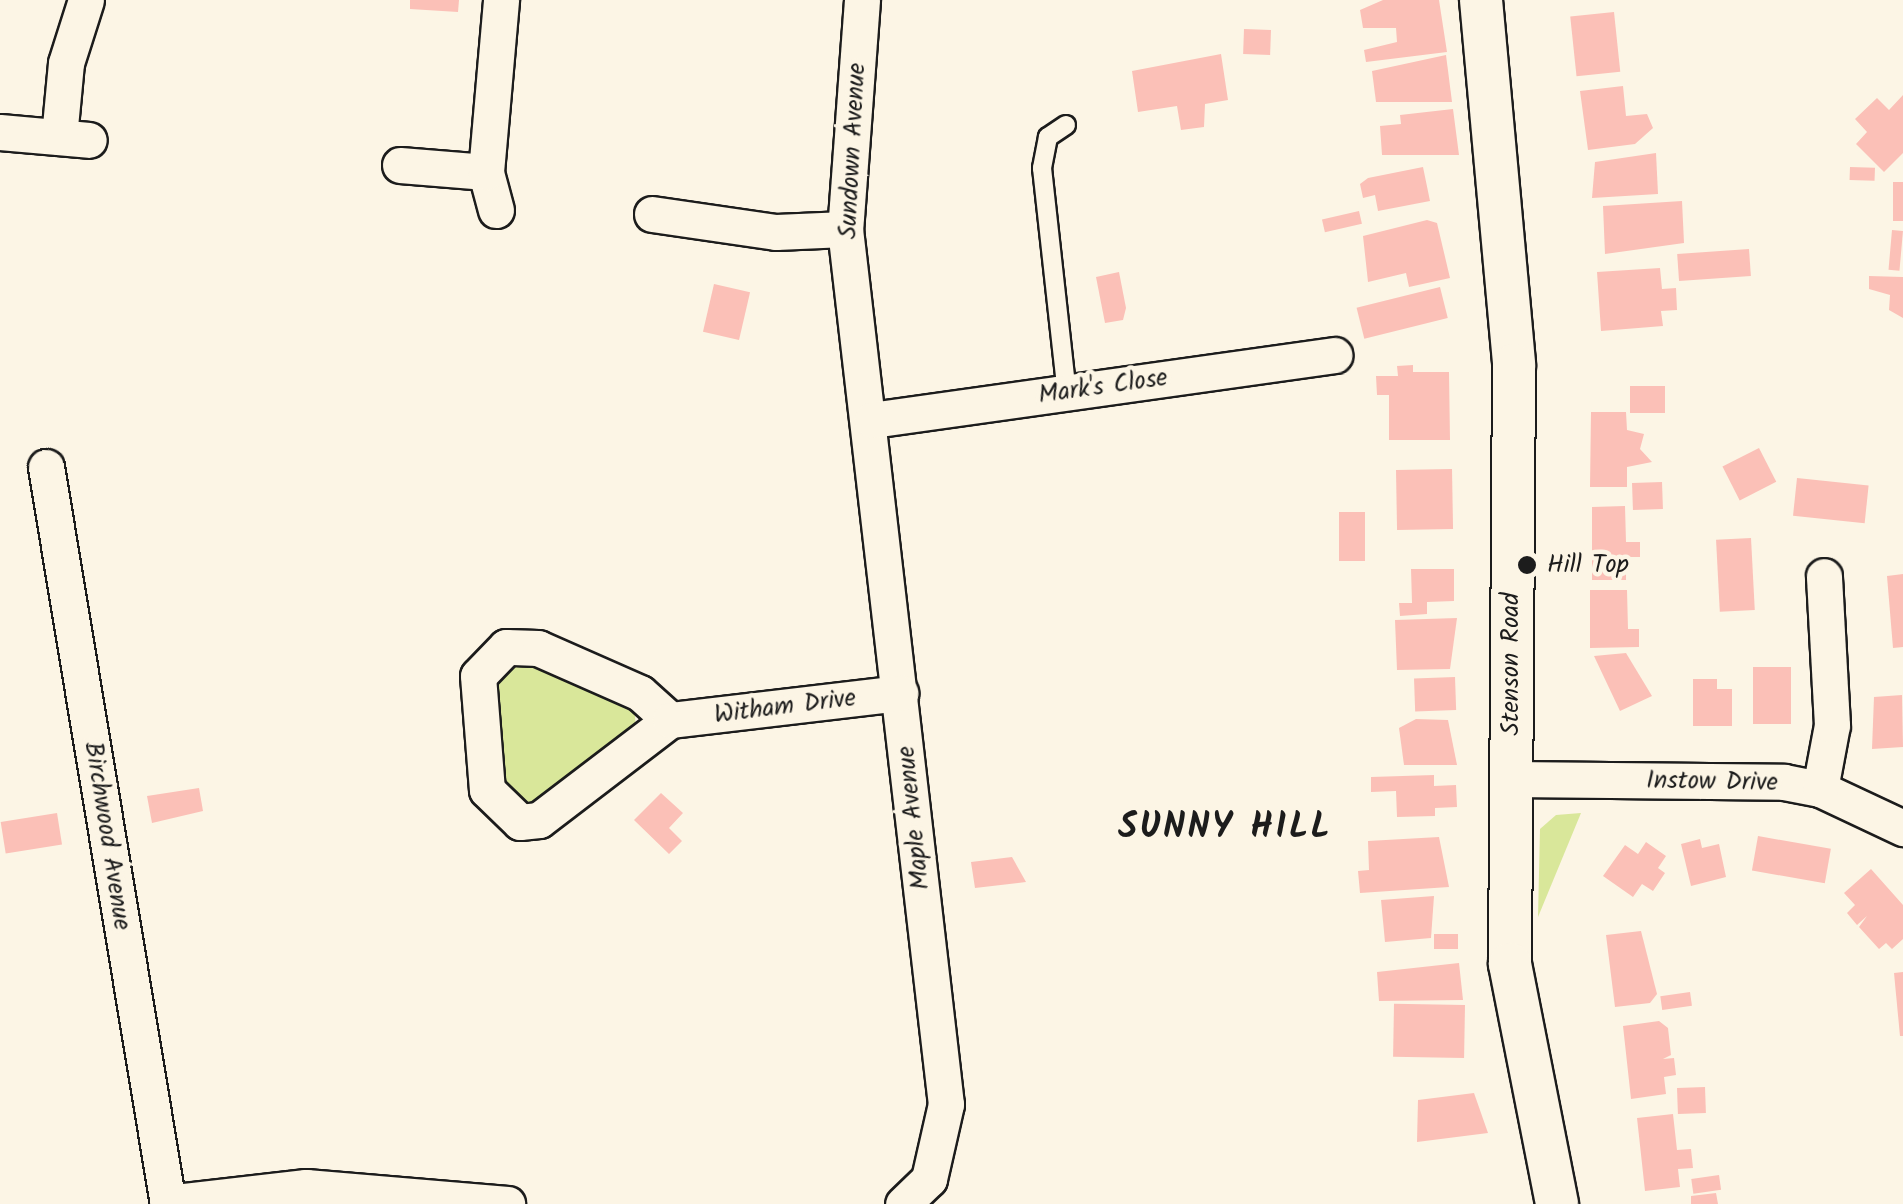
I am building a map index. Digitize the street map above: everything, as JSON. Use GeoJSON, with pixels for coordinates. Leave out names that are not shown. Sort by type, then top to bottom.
{"type":"FeatureCollection","features":[{"type":"Feature","properties":{"kind":"street"},"geometry":{"type":"LineString","coordinates":[[0,132],[74,139],[66,64],[86,0]]}},
{"type":"Feature","properties":{"kind":"street"},"geometry":{"type":"LineString","coordinates":[[496,210],[486,172],[502,0]]}},
{"type":"Feature","properties":{"kind":"street","name":"Sundown Avenue"},"geometry":{"type":"LineString","coordinates":[[862,0],[844,229],[872,420]]}},
{"type":"Feature","properties":{"kind":"street","name":"Stenson Road"},"geometry":{"type":"LineString","coordinates":[[1480,0],[1514,365],[1510,964],[1557,1204]]}},
{"type":"Feature","properties":{"kind":"street"},"geometry":{"type":"LineString","coordinates":[[400,165],[486,172]]}},
{"type":"Feature","properties":{"kind":"street"},"geometry":{"type":"LineString","coordinates":[[652,214],[776,232],[844,229]]}},
{"type":"Feature","properties":{"kind":"street","name":"Mark's Close"},"geometry":{"type":"LineString","coordinates":[[872,420],[1334,355]]}},
{"type":"Feature","properties":{"kind":"street","name":"Maple Avenue"},"geometry":{"type":"LineString","coordinates":[[872,420],[946,1104],[929,1178],[910,1202]]}},
{"type":"Feature","properties":{"kind":"street","name":"Birchwood Avenue"},"geometry":{"type":"LineString","coordinates":[[46,468],[168,1204]]}},
{"type":"Feature","properties":{"kind":"street"},"geometry":{"type":"LineString","coordinates":[[1820,789],[1832,725],[1824,576]]}},
{"type":"Feature","properties":{"kind":"street"},"geometry":{"type":"LineString","coordinates":[[506,647],[538,648],[640,693],[670,720],[539,820],[520,822],[487,790],[478,676],[506,647]]}},
{"type":"Feature","properties":{"kind":"street","name":"Witham Drive"},"geometry":{"type":"LineString","coordinates":[[670,720],[900,693]]}},
{"type":"Feature","properties":{"kind":"street","name":"Instow Drive"},"geometry":{"type":"LineString","coordinates":[[1512,779],[1784,782],[1820,789],[1903,828]]}},
{"type":"Feature","properties":{"kind":"street"},"geometry":{"type":"LineString","coordinates":[[168,1204],[306,1186],[508,1204]]}},
{"type":"Feature","properties":{"kind":"lane"},"geometry":{"type":"LineString","coordinates":[[1066,125],[1048,137],[1042,168],[1067,392]]}},
{"type":"Feature","properties":{"kind":"green space"},"geometry":{"type":"Polygon","coordinates":[[[516,657],[629,704],[635,716],[636,730],[530,808],[502,784],[493,689],[498,668],[516,657]]]}},
{"type":"Feature","properties":{"kind":"green space"},"geometry":{"type":"Polygon","coordinates":[[[1581,813],[1538,917],[1540,829],[1556,815],[1581,813]]]}},
{"type":"Feature","properties":{"kind":"building"},"geometry":{"type":"Polygon","coordinates":[[[410,0],[459,0],[458,12],[410,9],[410,0]]]}},
{"type":"Feature","properties":{"kind":"building"},"geometry":{"type":"Polygon","coordinates":[[[1383,0],[1439,0],[1447,52],[1366,62],[1364,50],[1397,42],[1396,28],[1363,28],[1360,10],[1383,0]]]}},
{"type":"Feature","properties":{"kind":"building"},"geometry":{"type":"Polygon","coordinates":[[[1614,12],[1620,72],[1577,76],[1570,17],[1614,12]]]}},
{"type":"Feature","properties":{"kind":"building"},"geometry":{"type":"Polygon","coordinates":[[[1244,29],[1271,30],[1270,55],[1243,54],[1244,29]]]}},
{"type":"Feature","properties":{"kind":"building"},"geometry":{"type":"Polygon","coordinates":[[[1221,54],[1228,100],[1205,104],[1204,127],[1181,130],[1177,106],[1138,112],[1132,71],[1221,54]]]}},
{"type":"Feature","properties":{"kind":"building"},"geometry":{"type":"Polygon","coordinates":[[[1446,55],[1452,102],[1376,102],[1372,71],[1446,55]]]}},
{"type":"Feature","properties":{"kind":"building"},"geometry":{"type":"Polygon","coordinates":[[[1623,86],[1626,116],[1647,114],[1653,128],[1635,144],[1588,150],[1580,91],[1623,86]]]}},
{"type":"Feature","properties":{"kind":"building"},"geometry":{"type":"Polygon","coordinates":[[[1903,95],[1903,153],[1884,172],[1856,144],[1867,132],[1855,119],[1877,98],[1889,110],[1903,95]]]}},
{"type":"Feature","properties":{"kind":"building"},"geometry":{"type":"Polygon","coordinates":[[[1453,109],[1459,155],[1382,155],[1380,126],[1401,124],[1400,115],[1453,109]]]}},
{"type":"Feature","properties":{"kind":"building"},"geometry":{"type":"Polygon","coordinates":[[[1656,153],[1658,194],[1592,198],[1595,162],[1656,153]]]}},
{"type":"Feature","properties":{"kind":"building"},"geometry":{"type":"Polygon","coordinates":[[[1423,167],[1430,201],[1378,211],[1375,195],[1363,198],[1360,184],[1368,178],[1423,167]]]}},
{"type":"Feature","properties":{"kind":"building"},"geometry":{"type":"Polygon","coordinates":[[[1850,167],[1875,168],[1875,181],[1850,180],[1850,167]]]}},
{"type":"Feature","properties":{"kind":"building"},"geometry":{"type":"Polygon","coordinates":[[[1893,182],[1903,182],[1903,221],[1893,221],[1893,182]]]}},
{"type":"Feature","properties":{"kind":"building"},"geometry":{"type":"Polygon","coordinates":[[[1682,201],[1684,243],[1605,254],[1603,206],[1682,201]]]}},
{"type":"Feature","properties":{"kind":"building"},"geometry":{"type":"Polygon","coordinates":[[[1359,211],[1362,224],[1325,232],[1322,220],[1359,211]]]}},
{"type":"Feature","properties":{"kind":"building"},"geometry":{"type":"Polygon","coordinates":[[[1427,220],[1437,223],[1450,278],[1409,287],[1406,273],[1368,282],[1363,236],[1427,220]]]}},
{"type":"Feature","properties":{"kind":"building"},"geometry":{"type":"Polygon","coordinates":[[[1892,230],[1903,231],[1899,271],[1889,270],[1892,230]]]}},
{"type":"Feature","properties":{"kind":"building"},"geometry":{"type":"Polygon","coordinates":[[[1749,249],[1751,276],[1679,281],[1677,254],[1749,249]]]}},
{"type":"Feature","properties":{"kind":"building"},"geometry":{"type":"Polygon","coordinates":[[[1660,268],[1662,289],[1676,288],[1677,310],[1661,311],[1663,326],[1601,331],[1597,272],[1660,268]]]}},
{"type":"Feature","properties":{"kind":"building"},"geometry":{"type":"Polygon","coordinates":[[[1119,272],[1126,308],[1123,320],[1105,323],[1096,277],[1119,272]]]}},
{"type":"Feature","properties":{"kind":"building"},"geometry":{"type":"Polygon","coordinates":[[[1869,276],[1903,277],[1903,318],[1889,310],[1890,295],[1869,289],[1869,276]]]}},
{"type":"Feature","properties":{"kind":"building"},"geometry":{"type":"Polygon","coordinates":[[[714,284],[750,292],[739,340],[703,332],[714,284]]]}},
{"type":"Feature","properties":{"kind":"building"},"geometry":{"type":"Polygon","coordinates":[[[1440,287],[1448,318],[1364,339],[1357,308],[1440,287]]]}},
{"type":"Feature","properties":{"kind":"building"},"geometry":{"type":"Polygon","coordinates":[[[1413,365],[1413,372],[1449,372],[1450,440],[1389,440],[1389,395],[1377,395],[1376,376],[1398,376],[1397,366],[1413,365]]]}},
{"type":"Feature","properties":{"kind":"building"},"geometry":{"type":"Polygon","coordinates":[[[1630,386],[1665,386],[1665,413],[1630,413],[1630,386]]]}},
{"type":"Feature","properties":{"kind":"building"},"geometry":{"type":"Polygon","coordinates":[[[1591,412],[1626,412],[1627,430],[1644,434],[1640,449],[1652,462],[1627,467],[1627,487],[1590,487],[1591,412]]]}},
{"type":"Feature","properties":{"kind":"building"},"geometry":{"type":"Polygon","coordinates":[[[1759,448],[1776,482],[1740,500],[1722,467],[1759,448]]]}},
{"type":"Feature","properties":{"kind":"building"},"geometry":{"type":"Polygon","coordinates":[[[1452,469],[1453,529],[1397,530],[1396,470],[1452,469]]]}},
{"type":"Feature","properties":{"kind":"building"},"geometry":{"type":"Polygon","coordinates":[[[1797,478],[1869,486],[1865,523],[1793,516],[1797,478]]]}},
{"type":"Feature","properties":{"kind":"building"},"geometry":{"type":"Polygon","coordinates":[[[1662,482],[1663,509],[1633,510],[1632,483],[1662,482]]]}},
{"type":"Feature","properties":{"kind":"building"},"geometry":{"type":"Polygon","coordinates":[[[1625,506],[1626,542],[1640,542],[1640,557],[1626,557],[1626,580],[1592,580],[1592,507],[1625,506]]]}},
{"type":"Feature","properties":{"kind":"building"},"geometry":{"type":"Polygon","coordinates":[[[1339,512],[1365,512],[1365,561],[1339,561],[1339,512]]]}},
{"type":"Feature","properties":{"kind":"building"},"geometry":{"type":"Polygon","coordinates":[[[1751,538],[1755,610],[1720,612],[1716,540],[1751,538]]]}},
{"type":"Feature","properties":{"kind":"building"},"geometry":{"type":"Polygon","coordinates":[[[1411,569],[1454,569],[1454,601],[1427,602],[1427,614],[1400,616],[1399,603],[1412,603],[1411,569]]]}},
{"type":"Feature","properties":{"kind":"building"},"geometry":{"type":"Polygon","coordinates":[[[1903,574],[1903,647],[1893,648],[1887,576],[1903,574]]]}},
{"type":"Feature","properties":{"kind":"building"},"geometry":{"type":"Polygon","coordinates":[[[1590,590],[1627,590],[1628,629],[1639,629],[1639,647],[1590,648],[1590,590]]]}},
{"type":"Feature","properties":{"kind":"building"},"geometry":{"type":"Polygon","coordinates":[[[1457,618],[1450,669],[1397,670],[1395,620],[1457,618]]]}},
{"type":"Feature","properties":{"kind":"building"},"geometry":{"type":"Polygon","coordinates":[[[1626,653],[1652,696],[1620,711],[1594,656],[1626,653]]]}},
{"type":"Feature","properties":{"kind":"building"},"geometry":{"type":"Polygon","coordinates":[[[1753,667],[1791,667],[1791,724],[1753,724],[1753,667]]]}},
{"type":"Feature","properties":{"kind":"building"},"geometry":{"type":"Polygon","coordinates":[[[1455,677],[1456,710],[1415,711],[1414,678],[1455,677]]]}},
{"type":"Feature","properties":{"kind":"building"},"geometry":{"type":"Polygon","coordinates":[[[1693,679],[1717,679],[1717,689],[1732,689],[1732,726],[1693,726],[1693,679]]]}},
{"type":"Feature","properties":{"kind":"building"},"geometry":{"type":"Polygon","coordinates":[[[1902,695],[1903,747],[1872,749],[1874,697],[1902,695]]]}},
{"type":"Feature","properties":{"kind":"building"},"geometry":{"type":"Polygon","coordinates":[[[1416,719],[1448,720],[1457,765],[1404,765],[1399,728],[1416,719]]]}},
{"type":"Feature","properties":{"kind":"building"},"geometry":{"type":"Polygon","coordinates":[[[1434,775],[1434,786],[1456,785],[1457,807],[1435,808],[1435,816],[1397,817],[1396,791],[1371,792],[1371,777],[1434,775]]]}},
{"type":"Feature","properties":{"kind":"building"},"geometry":{"type":"Polygon","coordinates":[[[199,788],[203,811],[152,823],[147,796],[199,788]]]}},
{"type":"Feature","properties":{"kind":"building"},"geometry":{"type":"Polygon","coordinates":[[[661,793],[683,813],[669,828],[682,841],[669,854],[634,820],[661,793]]]}},
{"type":"Feature","properties":{"kind":"building"},"geometry":{"type":"Polygon","coordinates":[[[57,813],[62,845],[6,854],[1,822],[57,813]]]}},
{"type":"Feature","properties":{"kind":"building"},"geometry":{"type":"Polygon","coordinates":[[[1758,836],[1831,849],[1825,883],[1752,870],[1758,836]]]}},
{"type":"Feature","properties":{"kind":"building"},"geometry":{"type":"Polygon","coordinates":[[[1439,837],[1449,887],[1360,893],[1358,871],[1369,870],[1368,841],[1439,837]]]}},
{"type":"Feature","properties":{"kind":"building"},"geometry":{"type":"Polygon","coordinates":[[[1700,839],[1702,848],[1719,844],[1726,877],[1691,886],[1681,844],[1700,839]]]}},
{"type":"Feature","properties":{"kind":"building"},"geometry":{"type":"Polygon","coordinates":[[[1646,842],[1666,856],[1658,868],[1665,873],[1653,891],[1642,884],[1633,897],[1603,876],[1625,845],[1638,854],[1646,842]]]}},
{"type":"Feature","properties":{"kind":"building"},"geometry":{"type":"Polygon","coordinates":[[[1012,857],[1026,882],[975,888],[971,862],[1012,857]]]}},
{"type":"Feature","properties":{"kind":"building"},"geometry":{"type":"Polygon","coordinates":[[[1871,869],[1903,905],[1903,939],[1892,949],[1886,943],[1879,949],[1859,927],[1867,916],[1857,925],[1847,913],[1855,905],[1844,893],[1871,869]]]}},
{"type":"Feature","properties":{"kind":"building"},"geometry":{"type":"Polygon","coordinates":[[[1434,896],[1431,938],[1385,942],[1381,900],[1434,896]]]}},
{"type":"Feature","properties":{"kind":"building"},"geometry":{"type":"Polygon","coordinates":[[[1641,931],[1657,994],[1650,1003],[1615,1007],[1606,935],[1641,931]]]}},
{"type":"Feature","properties":{"kind":"building"},"geometry":{"type":"Polygon","coordinates":[[[1434,934],[1458,934],[1458,949],[1434,949],[1434,934]]]}},
{"type":"Feature","properties":{"kind":"building"},"geometry":{"type":"Polygon","coordinates":[[[1459,963],[1463,1000],[1379,1001],[1377,972],[1459,963]]]}},
{"type":"Feature","properties":{"kind":"building"},"geometry":{"type":"Polygon","coordinates":[[[1903,972],[1903,1036],[1900,1036],[1894,973],[1903,972]]]}},
{"type":"Feature","properties":{"kind":"building"},"geometry":{"type":"Polygon","coordinates":[[[1690,992],[1692,1006],[1662,1010],[1660,996],[1690,992]]]}},
{"type":"Feature","properties":{"kind":"building"},"geometry":{"type":"Polygon","coordinates":[[[1394,1004],[1465,1005],[1464,1058],[1393,1057],[1394,1004]]]}},
{"type":"Feature","properties":{"kind":"building"},"geometry":{"type":"Polygon","coordinates":[[[1659,1021],[1668,1028],[1671,1055],[1663,1059],[1674,1058],[1676,1075],[1664,1077],[1666,1094],[1631,1099],[1623,1026],[1659,1021]]]}},
{"type":"Feature","properties":{"kind":"building"},"geometry":{"type":"Polygon","coordinates":[[[1705,1087],[1706,1113],[1678,1114],[1677,1088],[1705,1087]]]}},
{"type":"Feature","properties":{"kind":"building"},"geometry":{"type":"Polygon","coordinates":[[[1474,1093],[1488,1133],[1417,1142],[1418,1100],[1474,1093]]]}},
{"type":"Feature","properties":{"kind":"building"},"geometry":{"type":"Polygon","coordinates":[[[1673,1114],[1677,1150],[1691,1149],[1693,1168],[1678,1169],[1680,1187],[1645,1191],[1637,1118],[1673,1114]]]}},
{"type":"Feature","properties":{"kind":"building"},"geometry":{"type":"Polygon","coordinates":[[[1719,1175],[1721,1190],[1693,1194],[1691,1179],[1719,1175]]]}},
{"type":"Feature","properties":{"kind":"building"},"geometry":{"type":"Polygon","coordinates":[[[1716,1193],[1718,1204],[1691,1204],[1691,1196],[1716,1193]]]}},
{"type":"Feature","properties":{"kind":"place","name":"Hill Top"},"geometry":{"type":"Point","coordinates":[1527,565]}},
{"type":"Feature","properties":{"kind":"district","name":"SUNNY HILL"},"geometry":{"type":"Point","coordinates":[1225,828]}}]}
